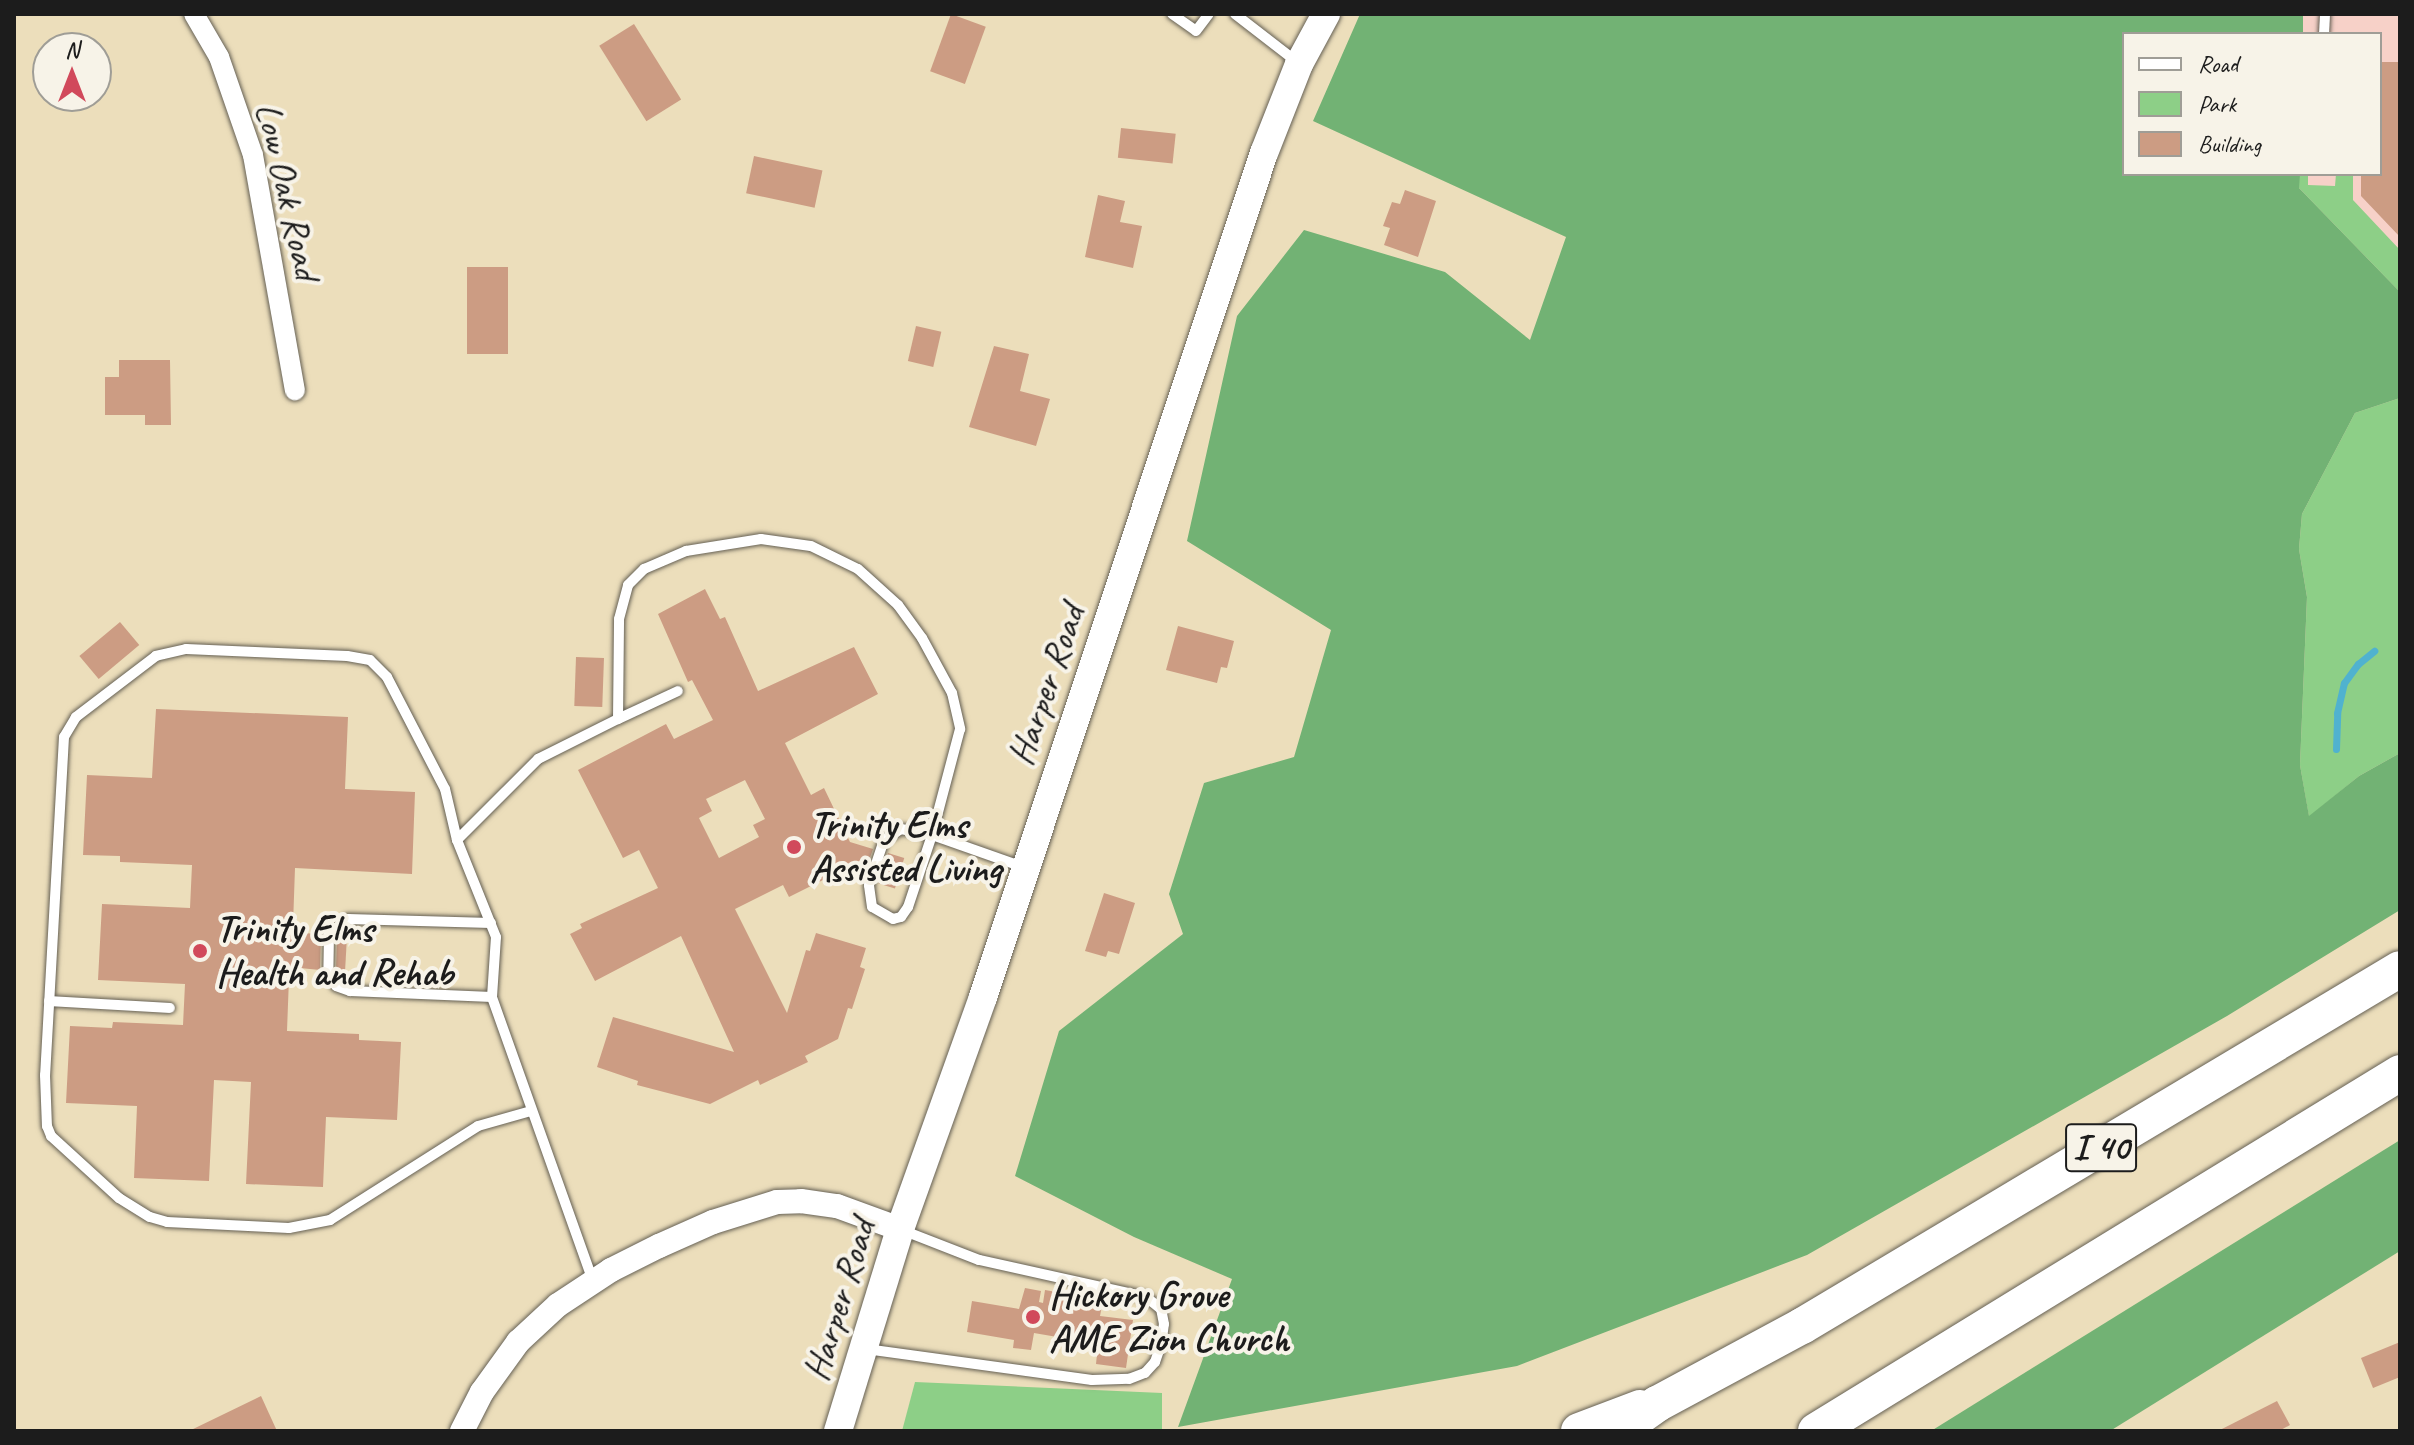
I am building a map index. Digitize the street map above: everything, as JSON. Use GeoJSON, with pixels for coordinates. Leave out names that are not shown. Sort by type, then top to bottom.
{"type":"FeatureCollection","features":[{"type":"Feature","properties":{"kind":"highway","name":"I 40"},"geometry":{"type":"LineString","coordinates":[[1619,1431],[1657,1404],[1802,1326],[2400,969]]}},
{"type":"Feature","properties":{"kind":"highway","name":"I 40"},"geometry":{"type":"LineString","coordinates":[[1816,1431],[2400,1073]]}},
{"type":"Feature","properties":{"kind":"highway"},"geometry":{"type":"LineString","coordinates":[[1579,1431],[1657,1404]]}},
{"type":"Feature","properties":{"kind":"main road","name":"Harper Road"},"geometry":{"type":"LineString","coordinates":[[838,1431],[900,1229],[1025,867],[1264,153],[1299,64],[1326,14]]}},
{"type":"Feature","properties":{"kind":"street","name":"Low Oak Road"},"geometry":{"type":"LineString","coordinates":[[194,14],[219,57],[253,155],[295,390]]}},
{"type":"Feature","properties":{"kind":"street"},"geometry":{"type":"LineString","coordinates":[[462,1431],[482,1392],[518,1342],[558,1305],[593,1281],[713,1222],[777,1202],[801,1201],[837,1206],[900,1229]]}},
{"type":"Feature","properties":{"kind":"lane"},"geometry":{"type":"LineString","coordinates":[[1172,14],[1196,31],[1209,14]]}},
{"type":"Feature","properties":{"kind":"lane"},"geometry":{"type":"LineString","coordinates":[[1235,14],[1299,64]]}},
{"type":"Feature","properties":{"kind":"lane"},"geometry":{"type":"LineString","coordinates":[[618,719],[621,667],[619,619],[628,585],[644,569],[686,551],[743,540],[794,541],[826,551],[858,569],[898,605],[922,638],[952,693],[960,729],[932,835],[901,917],[893,919],[872,907],[868,894],[884,840],[901,829],[932,835],[1025,867]]}},
{"type":"Feature","properties":{"kind":"lane"},"geometry":{"type":"LineString","coordinates":[[531,1111],[478,1126],[330,1220],[305,1228],[167,1222],[150,1217],[119,1198],[51,1136],[46,1118],[63,747],[67,729],[76,717],[156,656],[174,650],[347,656],[370,660],[387,677],[445,789],[457,840],[491,923],[497,946],[492,997],[593,1281]]}},
{"type":"Feature","properties":{"kind":"lane"},"geometry":{"type":"LineString","coordinates":[[457,840],[538,759],[678,691]]}},
{"type":"Feature","properties":{"kind":"lane"},"geometry":{"type":"LineString","coordinates":[[491,923],[348,919],[329,934],[328,973],[336,986],[350,991],[492,997]]}},
{"type":"Feature","properties":{"kind":"lane"},"geometry":{"type":"LineString","coordinates":[[49,1001],[170,1008]]}},
{"type":"Feature","properties":{"kind":"lane"},"geometry":{"type":"LineString","coordinates":[[863,1348],[1092,1380],[1129,1379],[1145,1373],[1155,1362],[1161,1345],[1164,1324],[1161,1309],[1146,1297],[979,1260],[900,1229]]}},
{"type":"Feature","properties":{"kind":"shaded area"},"geometry":{"type":"Polygon","coordinates":[[[2303,14],[2400,14],[2400,290],[2299,188],[2299,176],[2382,176],[2382,32],[2303,32],[2303,14]]]}},
{"type":"Feature","properties":{"kind":"green space"},"geometry":{"type":"Polygon","coordinates":[[[1360,14],[2303,14],[2303,32],[2122,32],[2122,176],[2300,176],[2299,188],[2400,292],[2400,398],[2355,413],[2302,514],[2299,549],[2307,597],[2300,765],[2309,816],[2359,776],[2400,753],[2400,910],[2227,1016],[1807,1255],[1517,1366],[1178,1427],[1232,1279],[1134,1237],[1015,1176],[1059,1031],[1183,934],[1169,894],[1204,783],[1294,757],[1331,630],[1187,541],[1237,316],[1304,230],[1445,272],[1530,340],[1566,237],[1313,121],[1360,14]]]}},
{"type":"Feature","properties":{"kind":"green space"},"geometry":{"type":"Polygon","coordinates":[[[2299,176],[2308,176],[2308,185],[2335,186],[2336,176],[2353,176],[2353,200],[2400,250],[2400,292],[2299,188],[2299,176]]]}},
{"type":"Feature","properties":{"kind":"green space"},"geometry":{"type":"Polygon","coordinates":[[[2400,398],[2400,753],[2359,776],[2309,817],[2300,765],[2307,597],[2299,549],[2302,514],[2355,413],[2400,398]]]}},
{"type":"Feature","properties":{"kind":"green space"},"geometry":{"type":"Polygon","coordinates":[[[2400,1140],[2400,1251],[2110,1431],[1931,1431],[2400,1140]]]}},
{"type":"Feature","properties":{"kind":"green space"},"geometry":{"type":"Polygon","coordinates":[[[915,1382],[1162,1393],[1162,1431],[902,1431],[915,1382]]]}},
{"type":"Feature","properties":{"kind":"building"},"geometry":{"type":"Polygon","coordinates":[[[951,14],[986,27],[965,84],[930,71],[951,14]]]}},
{"type":"Feature","properties":{"kind":"building"},"geometry":{"type":"Polygon","coordinates":[[[634,24],[681,99],[646,121],[599,46],[634,24]]]}},
{"type":"Feature","properties":{"kind":"building"},"geometry":{"type":"Polygon","coordinates":[[[2382,62],[2400,62],[2400,237],[2361,196],[2361,176],[2382,176],[2382,62]]]}},
{"type":"Feature","properties":{"kind":"building"},"geometry":{"type":"Polygon","coordinates":[[[1121,128],[1176,134],[1173,164],[1118,158],[1121,128]]]}},
{"type":"Feature","properties":{"kind":"building"},"geometry":{"type":"Polygon","coordinates":[[[754,156],[822,171],[815,208],[746,193],[754,156]]]}},
{"type":"Feature","properties":{"kind":"building"},"geometry":{"type":"Polygon","coordinates":[[[1405,190],[1436,201],[1418,257],[1384,245],[1390,228],[1383,226],[1392,202],[1400,204],[1405,190]]]}},
{"type":"Feature","properties":{"kind":"building"},"geometry":{"type":"Polygon","coordinates":[[[1098,195],[1125,201],[1120,222],[1142,226],[1133,268],[1085,257],[1098,195]]]}},
{"type":"Feature","properties":{"kind":"building"},"geometry":{"type":"Polygon","coordinates":[[[467,267],[508,267],[508,354],[467,354],[467,267]]]}},
{"type":"Feature","properties":{"kind":"building"},"geometry":{"type":"Polygon","coordinates":[[[916,326],[941,332],[933,367],[908,361],[916,326]]]}},
{"type":"Feature","properties":{"kind":"building"},"geometry":{"type":"Polygon","coordinates":[[[994,346],[1029,354],[1020,391],[1050,399],[1036,446],[969,427],[994,346]]]}},
{"type":"Feature","properties":{"kind":"building"},"geometry":{"type":"Polygon","coordinates":[[[119,360],[170,360],[171,425],[145,425],[145,415],[105,415],[105,377],[119,377],[119,360]]]}},
{"type":"Feature","properties":{"kind":"building","name":"Trinity Elms Assisted Living"},"geometry":{"type":"Polygon","coordinates":[[[705,589],[720,619],[725,617],[758,691],[854,647],[878,694],[785,743],[811,795],[824,788],[850,842],[873,849],[863,878],[841,871],[789,897],[783,885],[735,909],[787,1013],[806,950],[810,951],[816,933],[866,948],[860,967],[865,969],[852,1009],[848,1008],[838,1039],[805,1056],[808,1062],[760,1085],[758,1080],[710,1104],[637,1085],[638,1081],[597,1067],[613,1017],[734,1052],[681,936],[595,981],[570,934],[582,928],[580,924],[658,888],[639,850],[623,858],[578,770],[666,724],[674,739],[713,720],[692,680],[688,682],[658,614],[705,589]],[[745,780],[706,799],[712,811],[699,818],[719,858],[759,837],[753,825],[765,819],[745,780]]]}},
{"type":"Feature","properties":{"kind":"building"},"geometry":{"type":"Polygon","coordinates":[[[120,622],[139,645],[99,679],[79,656],[120,622]]]}},
{"type":"Feature","properties":{"kind":"building"},"geometry":{"type":"Polygon","coordinates":[[[1178,626],[1234,641],[1227,668],[1221,667],[1217,683],[1166,670],[1178,626]]]}},
{"type":"Feature","properties":{"kind":"building"},"geometry":{"type":"Polygon","coordinates":[[[576,657],[604,658],[602,707],[574,706],[576,657]]]}},
{"type":"Feature","properties":{"kind":"building","name":"Trinity Elms Health and Rehab"},"geometry":{"type":"Polygon","coordinates":[[[156,709],[348,717],[345,789],[415,792],[412,874],[295,868],[293,925],[302,925],[301,933],[321,934],[320,970],[300,968],[299,979],[289,978],[287,1031],[359,1034],[359,1040],[401,1042],[397,1120],[326,1117],[323,1187],[246,1184],[251,1082],[214,1080],[209,1181],[134,1178],[137,1106],[66,1103],[70,1026],[112,1028],[113,1022],[183,1025],[185,984],[98,980],[102,904],[190,908],[192,865],[120,862],[120,856],[83,855],[87,775],[152,778],[156,709]]]}},
{"type":"Feature","properties":{"kind":"building"},"geometry":{"type":"Polygon","coordinates":[[[888,853],[904,858],[895,889],[879,884],[888,853]]]}},
{"type":"Feature","properties":{"kind":"building"},"geometry":{"type":"Polygon","coordinates":[[[1104,893],[1135,903],[1119,954],[1108,951],[1106,957],[1085,951],[1104,893]]]}},
{"type":"Feature","properties":{"kind":"building"},"geometry":{"type":"Polygon","coordinates":[[[347,936],[345,972],[336,971],[337,938],[347,936]]]}},
{"type":"Feature","properties":{"kind":"building","name":"Hickory Grove AME Zion Church"},"geometry":{"type":"Polygon","coordinates":[[[1025,1288],[1041,1291],[1039,1302],[1043,1303],[1045,1290],[1103,1300],[1100,1316],[1133,1320],[1126,1368],[1096,1364],[1098,1344],[1034,1333],[1031,1350],[1013,1348],[1014,1340],[967,1332],[972,1301],[1019,1309],[1025,1288]]]}},
{"type":"Feature","properties":{"kind":"building"},"geometry":{"type":"Polygon","coordinates":[[[2400,1342],[2400,1377],[2373,1388],[2361,1358],[2400,1342]]]}},
{"type":"Feature","properties":{"kind":"building"},"geometry":{"type":"Polygon","coordinates":[[[261,1396],[277,1431],[189,1431],[261,1396]]]}},
{"type":"Feature","properties":{"kind":"building"},"geometry":{"type":"Polygon","coordinates":[[[2277,1401],[2290,1425],[2279,1431],[2218,1431],[2277,1401]]]}},
{"type":"Feature","properties":{"kind":"waterway"},"geometry":{"type":"LineString","coordinates":[[2336,749],[2337,713],[2344,683],[2358,664],[2374,651]]}},
{"type":"Feature","properties":{"kind":"place","name":"Trinity Elms Assisted Living"},"geometry":{"type":"Point","coordinates":[794,847]}},
{"type":"Feature","properties":{"kind":"place","name":"Trinity Elms Health and Rehab"},"geometry":{"type":"Point","coordinates":[200,951]}},
{"type":"Feature","properties":{"kind":"place","name":"Hickory Grove AME Zion Church"},"geometry":{"type":"Point","coordinates":[1033,1317]}}]}
